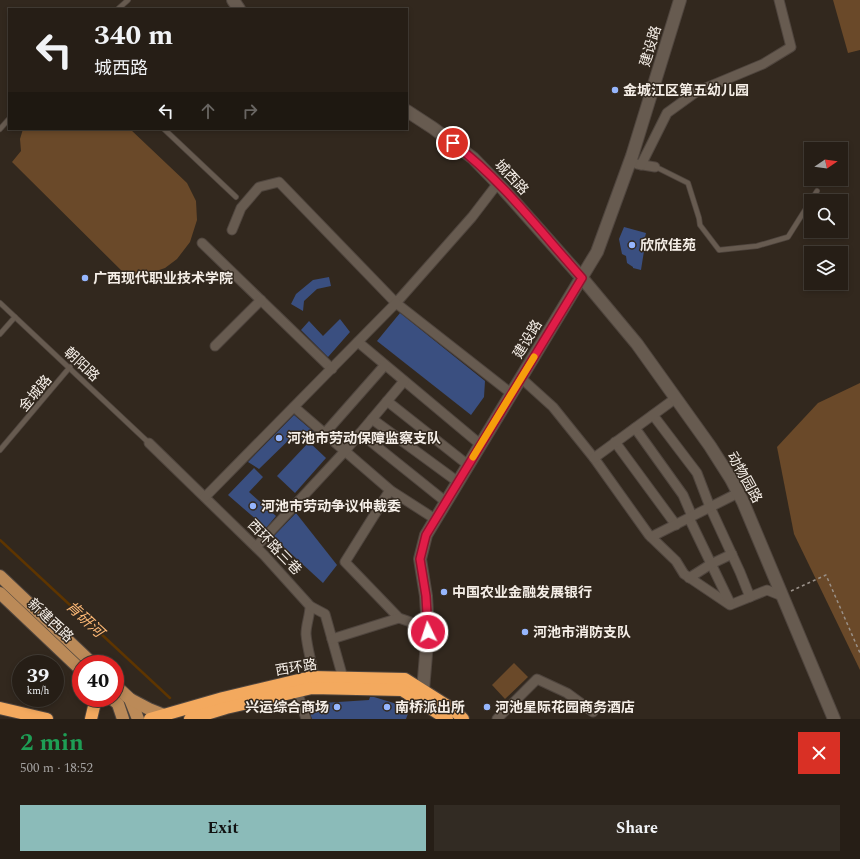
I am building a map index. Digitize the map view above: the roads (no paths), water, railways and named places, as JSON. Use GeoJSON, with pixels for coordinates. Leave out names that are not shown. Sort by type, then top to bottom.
{"type":"FeatureCollection","features":[{"type":"Feature","properties":{"kind":"highway","name":"西环路"},"geometry":{"type":"LineString","coordinates":[[150,719],[223,698],[314,677],[405,679],[454,710],[462,719]]}},
{"type":"Feature","properties":{"kind":"highway","name":"西环路"},"geometry":{"type":"LineString","coordinates":[[190,719],[226,708],[312,688],[402,690],[448,719]]}},
{"type":"Feature","properties":{"kind":"highway"},"geometry":{"type":"LineString","coordinates":[[91,719],[94,707]]}},
{"type":"Feature","properties":{"kind":"highway"},"geometry":{"type":"LineString","coordinates":[[0,708],[47,719]]}},
{"type":"Feature","properties":{"kind":"main road","name":"新建西路"},"geometry":{"type":"LineString","coordinates":[[0,576],[83,655]]}},
{"type":"Feature","properties":{"kind":"main road","name":"新建西路"},"geometry":{"type":"LineString","coordinates":[[0,593],[72,661]]}},
{"type":"Feature","properties":{"kind":"main road"},"geometry":{"type":"LineString","coordinates":[[124,693],[130,699],[164,715]]}},
{"type":"Feature","properties":{"kind":"main road"},"geometry":{"type":"LineString","coordinates":[[130,699],[138,719]]}},
{"type":"Feature","properties":{"kind":"main road"},"geometry":{"type":"LineString","coordinates":[[119,707],[123,719]]}},
{"type":"Feature","properties":{"kind":"street"},"geometry":{"type":"LineString","coordinates":[[232,0],[238,8]]}},
{"type":"Feature","properties":{"kind":"street","name":"建设路"},"geometry":{"type":"LineString","coordinates":[[423,690],[428,628],[426,596],[420,559],[426,535],[597,252],[635,164],[680,0]]}},
{"type":"Feature","properties":{"kind":"street"},"geometry":{"type":"LineString","coordinates":[[655,167],[635,164],[667,113],[696,92],[763,64],[791,47],[779,0]]}},
{"type":"Feature","properties":{"kind":"street","name":"城西路"},"geometry":{"type":"LineString","coordinates":[[408,112],[433,128],[473,158],[498,183],[582,278]]}},
{"type":"Feature","properties":{"kind":"street"},"geometry":{"type":"LineString","coordinates":[[232,230],[241,208],[259,187],[279,182],[396,303],[512,394]]}},
{"type":"Feature","properties":{"kind":"street"},"geometry":{"type":"LineString","coordinates":[[205,497],[396,303],[472,217],[498,183]]}},
{"type":"Feature","properties":{"kind":"street"},"geometry":{"type":"LineString","coordinates":[[202,244],[332,369]]}},
{"type":"Feature","properties":{"kind":"street","name":"动物园路"},"geometry":{"type":"LineString","coordinates":[[582,278],[637,344],[731,478],[834,719]]}},
{"type":"Feature","properties":{"kind":"street"},"geometry":{"type":"LineString","coordinates":[[215,346],[261,300]]}},
{"type":"Feature","properties":{"kind":"street"},"geometry":{"type":"LineString","coordinates":[[358,342],[481,444]]}},
{"type":"Feature","properties":{"kind":"street"},"geometry":{"type":"LineString","coordinates":[[325,433],[385,365]]}},
{"type":"Feature","properties":{"kind":"street"},"geometry":{"type":"LineString","coordinates":[[521,378],[553,407],[594,458],[652,537],[676,562],[684,574],[730,605]]}},
{"type":"Feature","properties":{"kind":"street"},"geometry":{"type":"LineString","coordinates":[[256,547],[345,451],[404,381]]}},
{"type":"Feature","properties":{"kind":"street"},"geometry":{"type":"LineString","coordinates":[[594,458],[676,398]]}},
{"type":"Feature","properties":{"kind":"street"},"geometry":{"type":"LineString","coordinates":[[387,401],[468,465]]}},
{"type":"Feature","properties":{"kind":"street"},"geometry":{"type":"LineString","coordinates":[[294,406],[390,490],[435,519]]}},
{"type":"Feature","properties":{"kind":"street"},"geometry":{"type":"LineString","coordinates":[[653,415],[697,473],[710,508],[750,596]]}},
{"type":"Feature","properties":{"kind":"street"},"geometry":{"type":"LineString","coordinates":[[372,419],[458,482]]}},
{"type":"Feature","properties":{"kind":"street"},"geometry":{"type":"LineString","coordinates":[[635,428],[683,495],[711,564],[730,605]]}},
{"type":"Feature","properties":{"kind":"street"},"geometry":{"type":"LineString","coordinates":[[360,433],[446,502]]}},
{"type":"Feature","properties":{"kind":"street"},"geometry":{"type":"LineString","coordinates":[[615,442],[676,525]]}},
{"type":"Feature","properties":{"kind":"street","name":"西环路三巷"},"geometry":{"type":"LineString","coordinates":[[149,443],[256,547],[310,606],[325,614],[343,678]]}},
{"type":"Feature","properties":{"kind":"street"},"geometry":{"type":"LineString","coordinates":[[390,490],[345,562],[399,618],[428,628]]}},
{"type":"Feature","properties":{"kind":"street"},"geometry":{"type":"LineString","coordinates":[[652,537],[738,493]]}},
{"type":"Feature","properties":{"kind":"street"},"geometry":{"type":"LineString","coordinates":[[689,578],[711,564],[732,554]]}},
{"type":"Feature","properties":{"kind":"street"},"geometry":{"type":"LineString","coordinates":[[730,605],[767,590],[782,596]]}},
{"type":"Feature","properties":{"kind":"street"},"geometry":{"type":"LineString","coordinates":[[310,606],[310,615],[306,635],[314,677]]}},
{"type":"Feature","properties":{"kind":"street"},"geometry":{"type":"LineString","coordinates":[[332,639],[399,618]]}},
{"type":"Feature","properties":{"kind":"street"},"geometry":{"type":"LineString","coordinates":[[497,719],[537,679],[567,693],[593,712]]}},
{"type":"Feature","properties":{"kind":"street"},"geometry":{"type":"LineString","coordinates":[[297,691],[306,719]]}},
{"type":"Feature","properties":{"kind":"lane"},"geometry":{"type":"LineString","coordinates":[[119,8],[128,0]]}},
{"type":"Feature","properties":{"kind":"lane"},"geometry":{"type":"LineString","coordinates":[[0,129],[8,120]]}},
{"type":"Feature","properties":{"kind":"lane"},"geometry":{"type":"LineString","coordinates":[[165,130],[236,198]]}},
{"type":"Feature","properties":{"kind":"lane"},"geometry":{"type":"LineString","coordinates":[[655,167],[688,183],[700,225],[719,250],[757,246],[788,237],[817,192]]}},
{"type":"Feature","properties":{"kind":"lane","name":"朝阳路"},"geometry":{"type":"LineString","coordinates":[[0,303],[70,367],[149,443]]}},
{"type":"Feature","properties":{"kind":"lane"},"geometry":{"type":"LineString","coordinates":[[0,334],[15,317]]}},
{"type":"Feature","properties":{"kind":"lane","name":"金城路"},"geometry":{"type":"LineString","coordinates":[[0,450],[70,367]]}},
{"type":"Feature","properties":{"kind":"waterway","name":"肯研河"},"geometry":{"type":"LineString","coordinates":[[0,540],[170,698]]}},
{"type":"Feature","properties":{"kind":"place","name":"金城江区第五幼儿园"},"geometry":{"type":"Point","coordinates":[615,90]}},
{"type":"Feature","properties":{"kind":"place","name":"欣欣佳苑"},"geometry":{"type":"Point","coordinates":[632,245]}},
{"type":"Feature","properties":{"kind":"place","name":"广西现代职业技术学院"},"geometry":{"type":"Point","coordinates":[85,278]}},
{"type":"Feature","properties":{"kind":"place","name":"河池市劳动保障监察支队"},"geometry":{"type":"Point","coordinates":[279,438]}},
{"type":"Feature","properties":{"kind":"place","name":"河池市劳动争议仲裁委"},"geometry":{"type":"Point","coordinates":[253,506]}},
{"type":"Feature","properties":{"kind":"place","name":"中国农业金融发展银行"},"geometry":{"type":"Point","coordinates":[444,592]}},
{"type":"Feature","properties":{"kind":"place","name":"河池市消防支队"},"geometry":{"type":"Point","coordinates":[525,632]}},
{"type":"Feature","properties":{"kind":"place","name":"兴运综合商场"},"geometry":{"type":"Point","coordinates":[337,707]}},
{"type":"Feature","properties":{"kind":"place","name":"南桥派出所"},"geometry":{"type":"Point","coordinates":[387,707]}},
{"type":"Feature","properties":{"kind":"place","name":"河池星际花园商务酒店"},"geometry":{"type":"Point","coordinates":[487,707]}}]}
